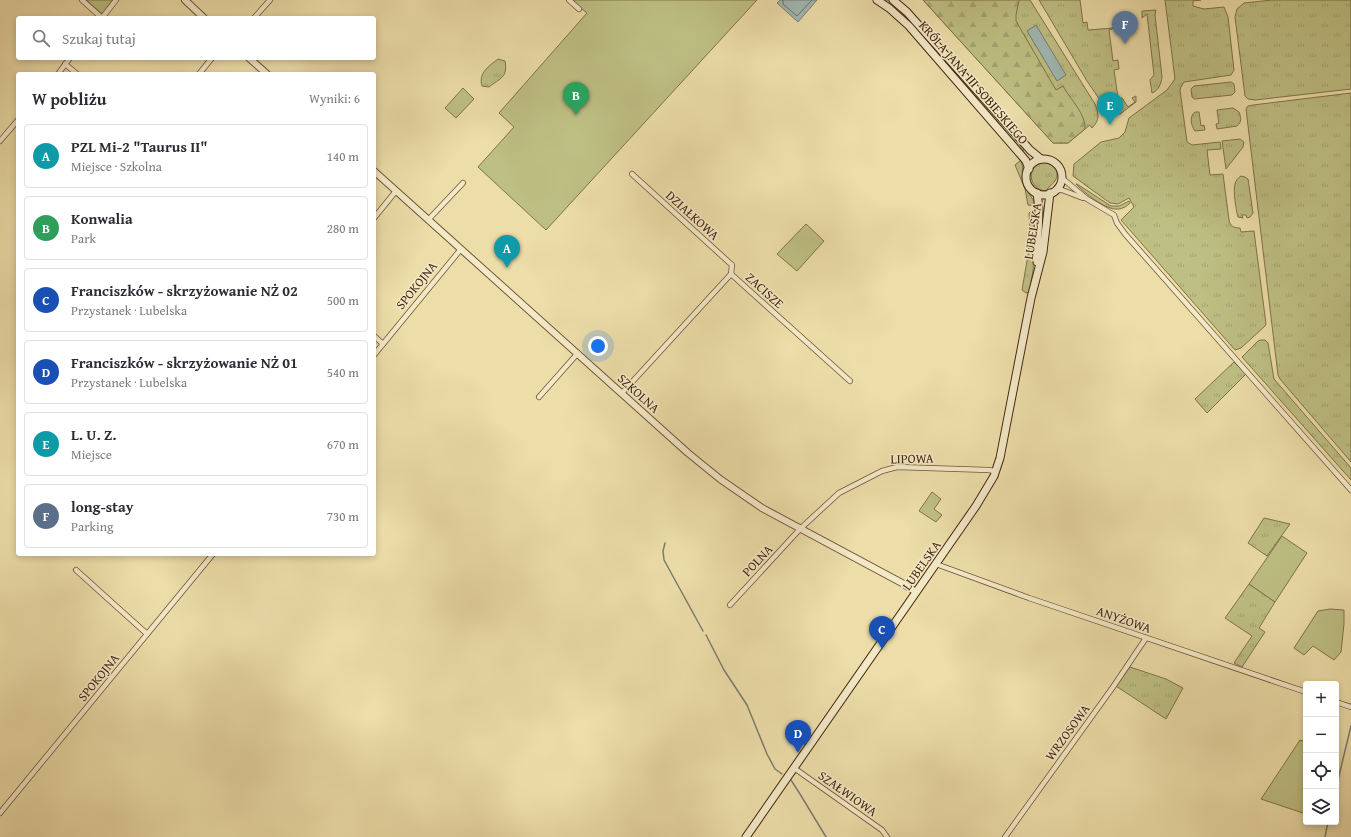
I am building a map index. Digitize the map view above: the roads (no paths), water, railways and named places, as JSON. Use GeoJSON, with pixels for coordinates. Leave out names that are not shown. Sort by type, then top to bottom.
{"type":"FeatureCollection","features":[{"type":"Feature","properties":{"kind":"main road","name":"KRÓLA JANA III SOBIESKIEGO"},"geometry":{"type":"LineString","coordinates":[[877,0],[889,8],[909,26],[1021,155],[1026,161],[1029,169]]}},
{"type":"Feature","properties":{"kind":"main road","name":"KRÓLA JANA III SOBIESKIEGO"},"geometry":{"type":"LineString","coordinates":[[893,0],[907,12],[1030,150],[1041,159]]}},
{"type":"Feature","properties":{"kind":"main road"},"geometry":{"type":"LineString","coordinates":[[1041,159],[1049,160],[1056,164],[1061,171],[1062,178],[1060,184],[1053,192],[1044,194],[1038,193],[1032,189],[1028,183],[1027,176],[1029,169],[1035,162],[1041,159]]}},
{"type":"Feature","properties":{"kind":"main road","name":"LUBELSKA"},"geometry":{"type":"LineString","coordinates":[[746,837],[936,564],[982,496],[995,471],[1004,438],[1037,272],[1043,252],[1053,192]]}},
{"type":"Feature","properties":{"kind":"main road","name":"LUBELSKA"},"geometry":{"type":"LineString","coordinates":[[1037,272],[1039,209],[1038,193]]}},
{"type":"Feature","properties":{"kind":"street"},"geometry":{"type":"LineString","coordinates":[[82,0],[100,16]]}},
{"type":"Feature","properties":{"kind":"street"},"geometry":{"type":"LineString","coordinates":[[104,16],[116,0]]}},
{"type":"Feature","properties":{"kind":"street"},"geometry":{"type":"LineString","coordinates":[[184,0],[202,16]]}},
{"type":"Feature","properties":{"kind":"street"},"geometry":{"type":"LineString","coordinates":[[256,16],[270,0]]}},
{"type":"Feature","properties":{"kind":"street"},"geometry":{"type":"LineString","coordinates":[[569,0],[579,9]]}},
{"type":"Feature","properties":{"kind":"street"},"geometry":{"type":"LineString","coordinates":[[59,72],[68,60]]}},
{"type":"Feature","properties":{"kind":"street"},"geometry":{"type":"LineString","coordinates":[[201,72],[210,60]]}},
{"type":"Feature","properties":{"kind":"street"},"geometry":{"type":"LineString","coordinates":[[251,60],[264,72]]}},
{"type":"Feature","properties":{"kind":"street"},"geometry":{"type":"LineString","coordinates":[[65,64],[75,72]]}},
{"type":"Feature","properties":{"kind":"street"},"geometry":{"type":"LineString","coordinates":[[0,141],[16,123]]}},
{"type":"Feature","properties":{"kind":"street","name":"SZKOLNA"},"geometry":{"type":"LineString","coordinates":[[376,173],[688,453],[720,479],[755,504],[916,592]]}},
{"type":"Feature","properties":{"kind":"street","name":"DZIAŁKOWA"},"geometry":{"type":"LineString","coordinates":[[632,174],[732,265],[731,274]]}},
{"type":"Feature","properties":{"kind":"street"},"geometry":{"type":"LineString","coordinates":[[1062,178],[1087,199],[1114,215],[1117,223],[1125,234],[1351,490]]}},
{"type":"Feature","properties":{"kind":"street"},"geometry":{"type":"LineString","coordinates":[[428,220],[463,184]]}},
{"type":"Feature","properties":{"kind":"street"},"geometry":{"type":"LineString","coordinates":[[1053,192],[1062,190],[1087,199]]}},
{"type":"Feature","properties":{"kind":"street"},"geometry":{"type":"LineString","coordinates":[[376,216],[396,191]]}},
{"type":"Feature","properties":{"kind":"street","name":"SPOKOJNA"},"geometry":{"type":"LineString","coordinates":[[376,353],[461,249]]}},
{"type":"Feature","properties":{"kind":"street","name":"ZACISZE"},"geometry":{"type":"LineString","coordinates":[[622,393],[731,274],[850,381]]}},
{"type":"Feature","properties":{"kind":"street"},"geometry":{"type":"LineString","coordinates":[[376,338],[383,344]]}},
{"type":"Feature","properties":{"kind":"street"},"geometry":{"type":"LineString","coordinates":[[539,397],[578,353]]}},
{"type":"Feature","properties":{"kind":"street","name":"LIPOWA"},"geometry":{"type":"LineString","coordinates":[[800,529],[839,493],[887,469],[902,467],[995,471]]}},
{"type":"Feature","properties":{"kind":"street","name":"POLNA"},"geometry":{"type":"LineString","coordinates":[[730,605],[800,529]]}},
{"type":"Feature","properties":{"kind":"street","name":"SPOKOJNA"},"geometry":{"type":"LineString","coordinates":[[0,813],[210,556]]}},
{"type":"Feature","properties":{"kind":"street","name":"ANYŻOWA"},"geometry":{"type":"LineString","coordinates":[[936,564],[1029,598],[1303,691]]}},
{"type":"Feature","properties":{"kind":"street"},"geometry":{"type":"LineString","coordinates":[[76,570],[147,634]]}},
{"type":"Feature","properties":{"kind":"street","name":"WRZOSOWA"},"geometry":{"type":"LineString","coordinates":[[1005,837],[1113,687],[1146,638]]}},
{"type":"Feature","properties":{"kind":"street"},"geometry":{"type":"LineString","coordinates":[[1339,703],[1351,707]]}},
{"type":"Feature","properties":{"kind":"street","name":"SZAŁWIOWA"},"geometry":{"type":"LineString","coordinates":[[794,768],[882,830],[887,837]]}},
{"type":"Feature","properties":{"kind":"water"},"geometry":{"type":"Polygon","coordinates":[[[780,0],[817,0],[798,22],[777,3],[780,0]]]}},
{"type":"Feature","properties":{"kind":"water"},"geometry":{"type":"Polygon","coordinates":[[[1036,25],[1066,75],[1057,81],[1027,31],[1036,25]]]}},
{"type":"Feature","properties":{"kind":"waterway"},"geometry":{"type":"LineString","coordinates":[[665,543],[663,551],[664,560],[703,631]]}},
{"type":"Feature","properties":{"kind":"waterway"},"geometry":{"type":"LineString","coordinates":[[706,635],[724,670],[747,705],[767,754],[775,769],[782,774]]}},
{"type":"Feature","properties":{"kind":"waterway"},"geometry":{"type":"LineString","coordinates":[[1339,776],[1351,726]]}},
{"type":"Feature","properties":{"kind":"waterway"},"geometry":{"type":"LineString","coordinates":[[791,780],[826,837]]}},
{"type":"Feature","properties":{"kind":"waterway"},"geometry":{"type":"LineString","coordinates":[[1325,837],[1327,825]]}},
{"type":"Feature","properties":{"kind":"place","name":"long-stay"},"geometry":{"type":"Point","coordinates":[1125,44]}},
{"type":"Feature","properties":{"kind":"place","name":"Konwalia"},"geometry":{"type":"Point","coordinates":[576,115]}},
{"type":"Feature","properties":{"kind":"place","name":"L. U. Z."},"geometry":{"type":"Point","coordinates":[1110,125]}},
{"type":"Feature","properties":{"kind":"place","name":"PZL Mi-2 \"Taurus II\""},"geometry":{"type":"Point","coordinates":[507,268]}},
{"type":"Feature","properties":{"kind":"place","name":"Franciszków - skrzyżowanie NŻ 02"},"geometry":{"type":"Point","coordinates":[882,649]}},
{"type":"Feature","properties":{"kind":"place","name":"Franciszków - skrzyżowanie NŻ 01"},"geometry":{"type":"Point","coordinates":[798,753]}}]}
